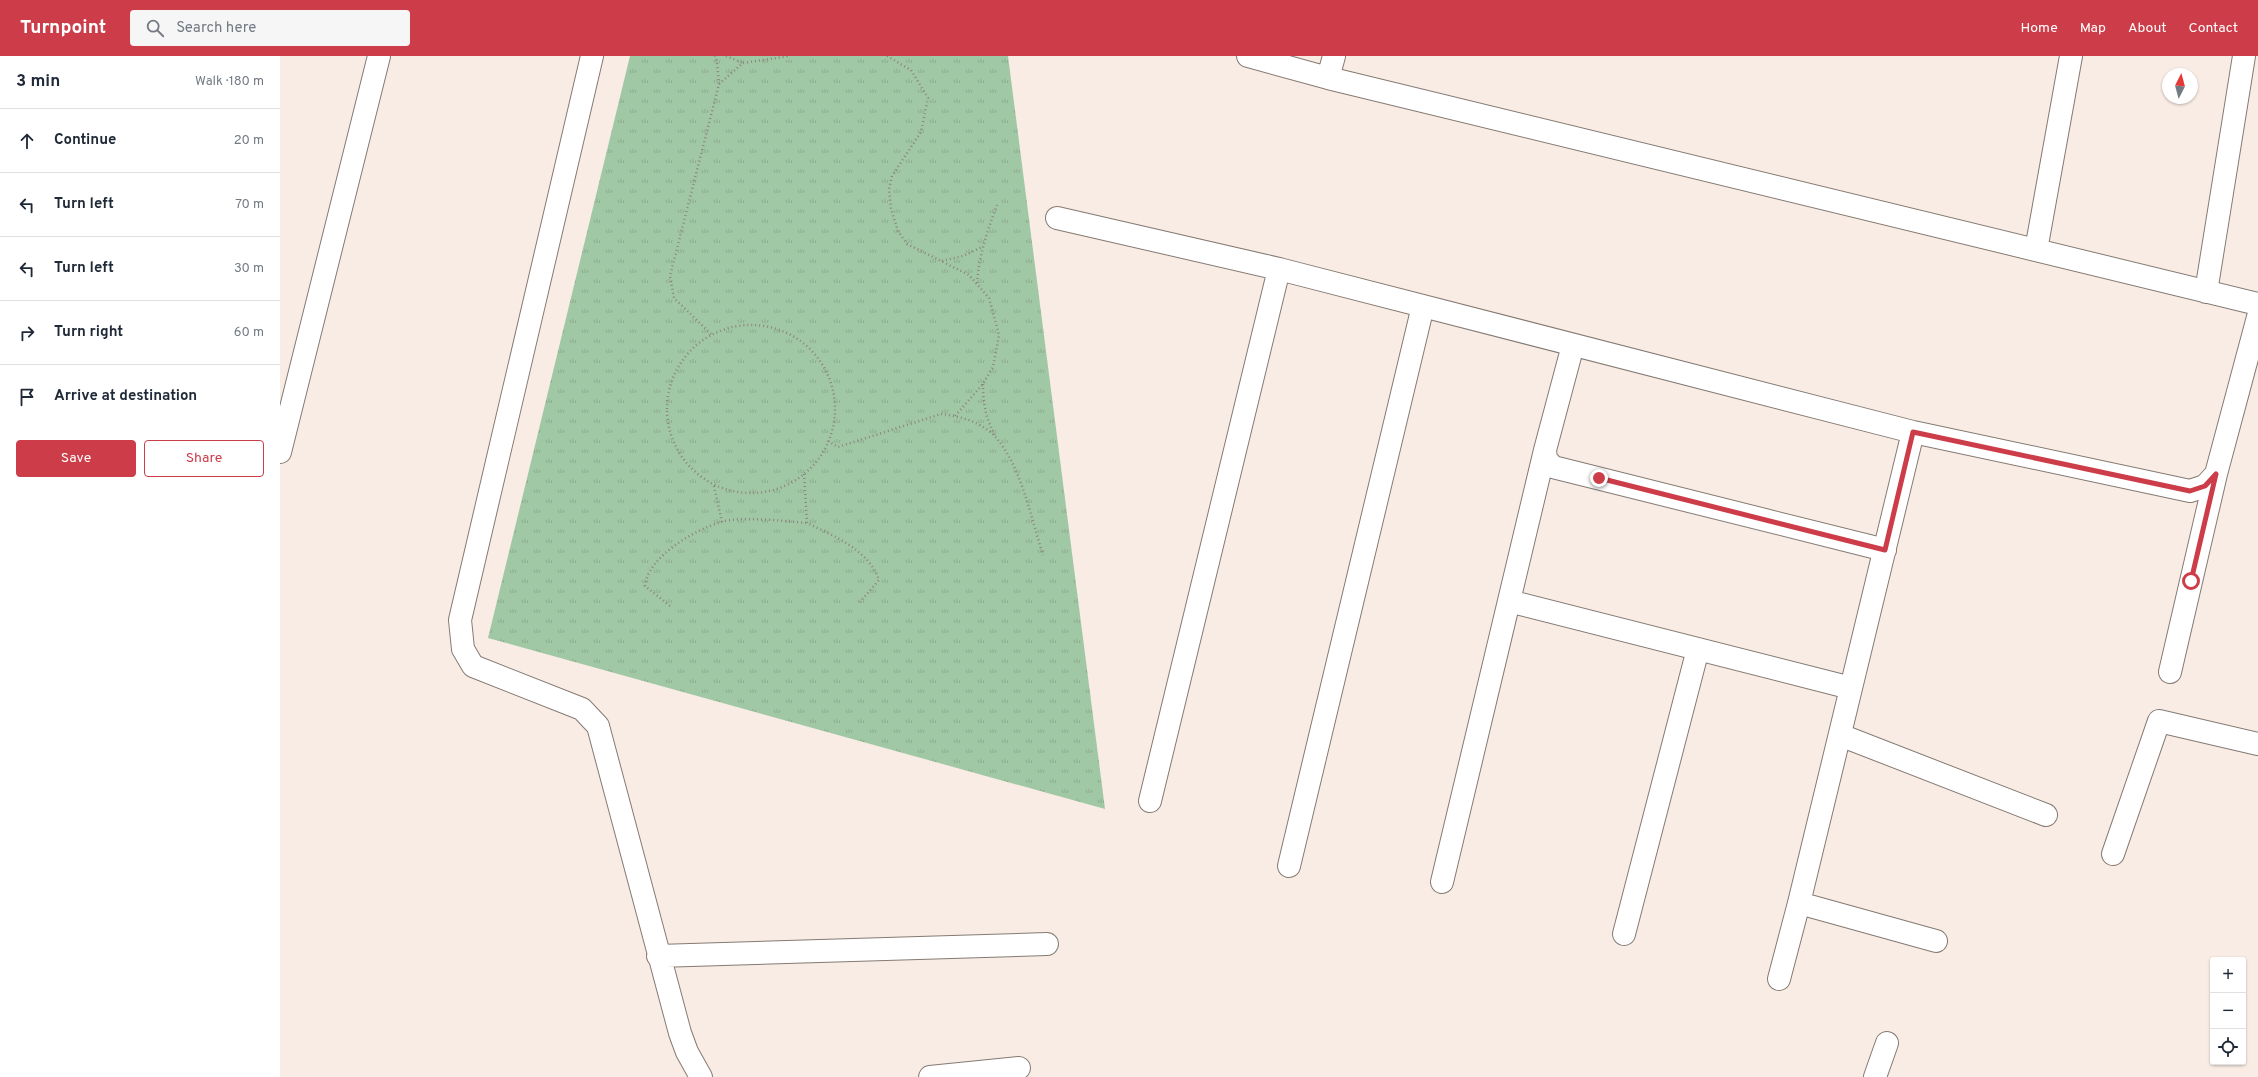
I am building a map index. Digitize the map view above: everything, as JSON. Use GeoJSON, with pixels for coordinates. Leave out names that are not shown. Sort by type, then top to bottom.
{"type":"FeatureCollection","features":[{"type":"Feature","properties":{"kind":"street"},"geometry":{"type":"LineString","coordinates":[[280,452],[379,56]]}},
{"type":"Feature","properties":{"kind":"street"},"geometry":{"type":"LineString","coordinates":[[592,56],[460,620],[463,649],[473,666],[582,709],[598,726],[658,956],[680,1033],[688,1052],[702,1077]]}},
{"type":"Feature","properties":{"kind":"street"},"geometry":{"type":"LineString","coordinates":[[1248,56],[1328,78],[2258,304]]}},
{"type":"Feature","properties":{"kind":"street"},"geometry":{"type":"LineString","coordinates":[[1328,78],[1334,56]]}},
{"type":"Feature","properties":{"kind":"street"},"geometry":{"type":"LineString","coordinates":[[2036,250],[2071,56]]}},
{"type":"Feature","properties":{"kind":"street"},"geometry":{"type":"LineString","coordinates":[[2206,292],[2244,56]]}},
{"type":"Feature","properties":{"kind":"street"},"geometry":{"type":"LineString","coordinates":[[1057,218],[1279,269],[1913,432],[2190,491],[2205,486],[2216,474]]}},
{"type":"Feature","properties":{"kind":"street"},"geometry":{"type":"LineString","coordinates":[[1150,801],[1279,269]]}},
{"type":"Feature","properties":{"kind":"street"},"geometry":{"type":"LineString","coordinates":[[1289,866],[1423,306]]}},
{"type":"Feature","properties":{"kind":"street"},"geometry":{"type":"LineString","coordinates":[[2170,672],[2216,474],[2258,318]]}},
{"type":"Feature","properties":{"kind":"street"},"geometry":{"type":"LineString","coordinates":[[1442,882],[1545,450],[1573,345]]}},
{"type":"Feature","properties":{"kind":"street"},"geometry":{"type":"LineString","coordinates":[[1779,979],[1799,903],[1913,432]]}},
{"type":"Feature","properties":{"kind":"street"},"geometry":{"type":"LineString","coordinates":[[1545,450],[1546,459],[1553,467],[1885,550]]}},
{"type":"Feature","properties":{"kind":"street"},"geometry":{"type":"LineString","coordinates":[[1509,601],[1851,688]]}},
{"type":"Feature","properties":{"kind":"street"},"geometry":{"type":"LineString","coordinates":[[1624,934],[1698,649]]}},
{"type":"Feature","properties":{"kind":"street"},"geometry":{"type":"LineString","coordinates":[[2113,854],[2159,721],[2258,744]]}},
{"type":"Feature","properties":{"kind":"street"},"geometry":{"type":"LineString","coordinates":[[1840,735],[2046,815]]}},
{"type":"Feature","properties":{"kind":"street"},"geometry":{"type":"LineString","coordinates":[[1799,903],[1936,941]]}},
{"type":"Feature","properties":{"kind":"street"},"geometry":{"type":"LineString","coordinates":[[658,956],[1047,944]]}},
{"type":"Feature","properties":{"kind":"street"},"geometry":{"type":"LineString","coordinates":[[1875,1077],[1887,1043]]}},
{"type":"Feature","properties":{"kind":"street"},"geometry":{"type":"LineString","coordinates":[[930,1077],[1019,1068]]}},
{"type":"Feature","properties":{"kind":"path"},"geometry":{"type":"LineString","coordinates":[[711,334],[674,298],[670,276],[719,84],[715,56]]}},
{"type":"Feature","properties":{"kind":"path"},"geometry":{"type":"LineString","coordinates":[[726,56],[743,63],[790,56]]}},
{"type":"Feature","properties":{"kind":"path"},"geometry":{"type":"LineString","coordinates":[[887,56],[911,70],[928,98],[921,132],[892,176],[889,189],[891,209],[898,231],[907,244],[942,262],[970,274],[989,298],[999,335],[993,368],[983,384],[955,416]]}},
{"type":"Feature","properties":{"kind":"path"},"geometry":{"type":"LineString","coordinates":[[719,84],[743,63]]}},
{"type":"Feature","properties":{"kind":"path"},"geometry":{"type":"LineString","coordinates":[[977,284],[982,247],[997,205]]}},
{"type":"Feature","properties":{"kind":"path"},"geometry":{"type":"LineString","coordinates":[[942,262],[963,256],[982,247]]}},
{"type":"Feature","properties":{"kind":"path"},"geometry":{"type":"LineString","coordinates":[[740,325],[770,326],[798,337],[818,358],[832,385],[833,414],[828,440],[814,465],[791,484],[766,494],[739,494],[714,486],[696,471],[678,448],[670,426],[668,398],[672,372],[688,350],[711,334],[740,325]]}},
{"type":"Feature","properties":{"kind":"path"},"geometry":{"type":"LineString","coordinates":[[983,384],[983,404],[989,426],[1014,467],[1043,555]]}},
{"type":"Feature","properties":{"kind":"path"},"geometry":{"type":"LineString","coordinates":[[828,440],[838,447],[941,414],[955,416],[978,424],[998,439]]}},
{"type":"Feature","properties":{"kind":"path"},"geometry":{"type":"LineString","coordinates":[[804,473],[806,523]]}},
{"type":"Feature","properties":{"kind":"path"},"geometry":{"type":"LineString","coordinates":[[714,486],[722,522]]}},
{"type":"Feature","properties":{"kind":"path"},"geometry":{"type":"LineString","coordinates":[[670,606],[645,586],[646,576],[663,554],[689,537],[722,522],[775,520],[806,523],[841,539],[875,568],[879,580],[860,602]]}},
{"type":"Feature","properties":{"kind":"green space"},"geometry":{"type":"Polygon","coordinates":[[[630,56],[1008,56],[1105,809],[488,638],[630,56]]]}},
{"type":"Feature","properties":{"kind":"route"},"geometry":{"type":"LineString","coordinates":[[1599,478],[1885,550],[1913,432],[2190,491],[2205,486],[2216,474],[2191,581]]}}]}
